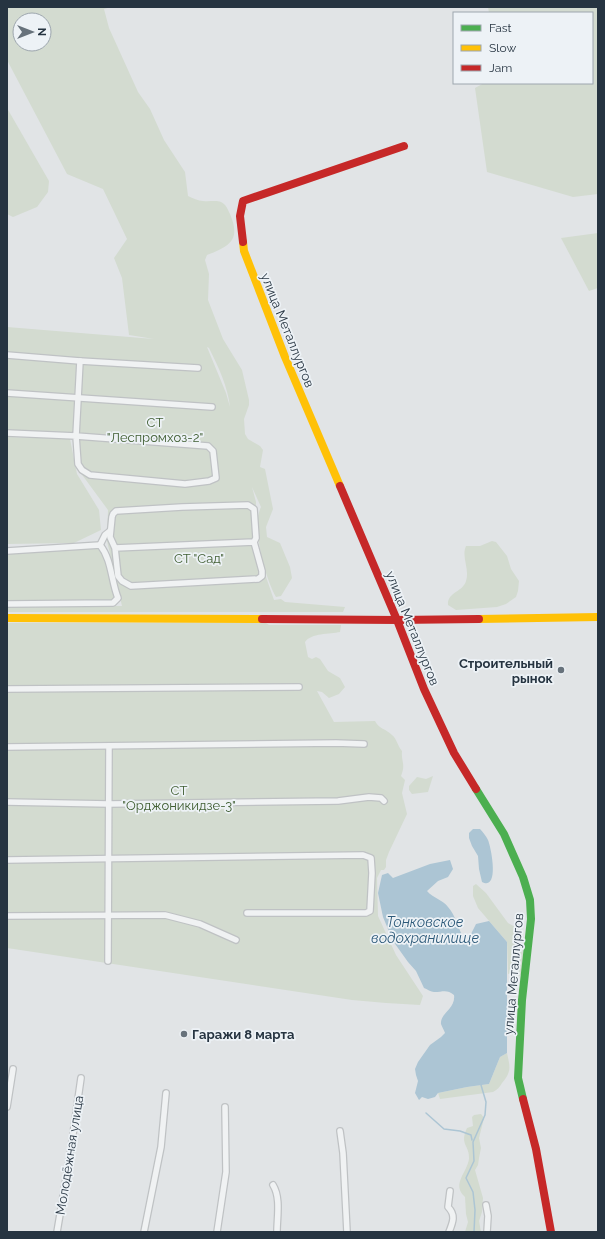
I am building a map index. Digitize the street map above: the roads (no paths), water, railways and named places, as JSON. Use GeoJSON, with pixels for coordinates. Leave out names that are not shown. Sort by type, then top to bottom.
{"type":"FeatureCollection","features":[{"type":"Feature","properties":{"kind":"street","name":"улица Металлургов"},"geometry":{"type":"LineString","coordinates":[[404,146],[243,201],[240,216],[244,251],[285,357],[397,620],[424,689],[454,753],[504,834],[523,877],[530,900],[531,918],[522,1000],[518,1078],[536,1149],[551,1232]]}},
{"type":"Feature","properties":{"kind":"street"},"geometry":{"type":"LineString","coordinates":[[7,355],[198,368]]}},
{"type":"Feature","properties":{"kind":"street"},"geometry":{"type":"LineString","coordinates":[[7,433],[76,436],[208,446],[213,451],[216,478],[209,481],[185,484],[90,475],[82,470],[78,464],[76,436],[80,361]]}},
{"type":"Feature","properties":{"kind":"street"},"geometry":{"type":"LineString","coordinates":[[7,393],[212,407]]}},
{"type":"Feature","properties":{"kind":"street"},"geometry":{"type":"LineString","coordinates":[[248,505],[254,508],[256,538],[254,542],[262,576],[258,579],[131,586],[122,582],[118,576],[115,548],[110,537],[110,531],[113,514],[116,511],[248,505]]}},
{"type":"Feature","properties":{"kind":"street"},"geometry":{"type":"LineString","coordinates":[[100,545],[105,535],[110,531]]}},
{"type":"Feature","properties":{"kind":"street"},"geometry":{"type":"LineString","coordinates":[[115,548],[254,542]]}},
{"type":"Feature","properties":{"kind":"street"},"geometry":{"type":"LineString","coordinates":[[7,551],[100,545]]}},
{"type":"Feature","properties":{"kind":"street"},"geometry":{"type":"LineString","coordinates":[[7,604],[113,603],[118,598],[113,586],[110,564],[105,551],[100,545]]}},
{"type":"Feature","properties":{"kind":"street"},"geometry":{"type":"LineString","coordinates":[[7,618],[397,620],[598,617]]}},
{"type":"Feature","properties":{"kind":"street"},"geometry":{"type":"LineString","coordinates":[[7,689],[299,687]]}},
{"type":"Feature","properties":{"kind":"street"},"geometry":{"type":"LineString","coordinates":[[7,747],[336,743],[364,744]]}},
{"type":"Feature","properties":{"kind":"street"},"geometry":{"type":"LineString","coordinates":[[108,961],[109,746]]}},
{"type":"Feature","properties":{"kind":"street"},"geometry":{"type":"LineString","coordinates":[[7,802],[109,804],[338,801],[369,797],[381,798],[384,801]]}},
{"type":"Feature","properties":{"kind":"street"},"geometry":{"type":"LineString","coordinates":[[7,860],[363,855],[371,858],[372,873],[370,911],[247,913]]}},
{"type":"Feature","properties":{"kind":"street"},"geometry":{"type":"LineString","coordinates":[[7,916],[108,914],[165,915],[200,924],[236,940]]}},
{"type":"Feature","properties":{"kind":"street"},"geometry":{"type":"LineString","coordinates":[[7,1108],[13,1069]]}},
{"type":"Feature","properties":{"kind":"street","name":"Молодёжная улица"},"geometry":{"type":"LineString","coordinates":[[57,1232],[81,1078]]}},
{"type":"Feature","properties":{"kind":"street"},"geometry":{"type":"LineString","coordinates":[[144,1232],[161,1147],[166,1093]]}},
{"type":"Feature","properties":{"kind":"street"},"geometry":{"type":"LineString","coordinates":[[217,1232],[226,1172],[225,1107]]}},
{"type":"Feature","properties":{"kind":"street"},"geometry":{"type":"LineString","coordinates":[[340,1131],[343,1153],[347,1232]]}},
{"type":"Feature","properties":{"kind":"street"},"geometry":{"type":"LineString","coordinates":[[272,1185],[277,1191],[277,1232]]}},
{"type":"Feature","properties":{"kind":"street"},"geometry":{"type":"LineString","coordinates":[[449,1232],[454,1216],[448,1207],[450,1191]]}},
{"type":"Feature","properties":{"kind":"street"},"geometry":{"type":"LineString","coordinates":[[486,1204],[488,1216],[487,1232]]}},
{"type":"Feature","properties":{"kind":"water"},"geometry":{"type":"Polygon","coordinates":[[[473,829],[480,829],[488,840],[492,859],[493,875],[488,883],[482,882],[478,856],[469,838],[469,833],[473,829]]]}},
{"type":"Feature","properties":{"kind":"water","name":"Тонковское водохранилище"},"geometry":{"type":"Polygon","coordinates":[[[450,860],[453,869],[448,877],[438,881],[427,891],[446,905],[451,911],[464,939],[470,936],[476,924],[489,921],[507,942],[507,1053],[500,1057],[489,1084],[438,1093],[435,1097],[428,1099],[422,1097],[419,1100],[415,1093],[418,1081],[415,1069],[430,1045],[445,1033],[441,1020],[453,1004],[454,995],[447,991],[433,992],[424,988],[416,971],[393,941],[383,917],[378,893],[382,875],[388,873],[393,878],[430,864],[450,860]]]}},
{"type":"Feature","properties":{"kind":"waterway"},"geometry":{"type":"LineString","coordinates":[[474,1232],[475,1210],[473,1192],[466,1178],[474,1161],[473,1142],[485,1115],[486,1102],[481,1085]]}},
{"type":"Feature","properties":{"kind":"waterway"},"geometry":{"type":"LineString","coordinates":[[426,1113],[444,1129],[460,1131],[471,1135],[472,1140]]}},
{"type":"Feature","properties":{"kind":"place","name":"Строительный рынок"},"geometry":{"type":"Point","coordinates":[561,670]}},
{"type":"Feature","properties":{"kind":"place","name":"Гаражи 8 марта"},"geometry":{"type":"Point","coordinates":[184,1034]}},
{"type":"Feature","properties":{"kind":"park label","name":"СТ \"Леспромхоз-2\""},"geometry":{"type":"Point","coordinates":[155,430]}},
{"type":"Feature","properties":{"kind":"park label","name":"СТ \"Сад\""},"geometry":{"type":"Point","coordinates":[199,558]}},
{"type":"Feature","properties":{"kind":"park label","name":"СТ \"Орджоникидзе-3\""},"geometry":{"type":"Point","coordinates":[179,798]}}]}
